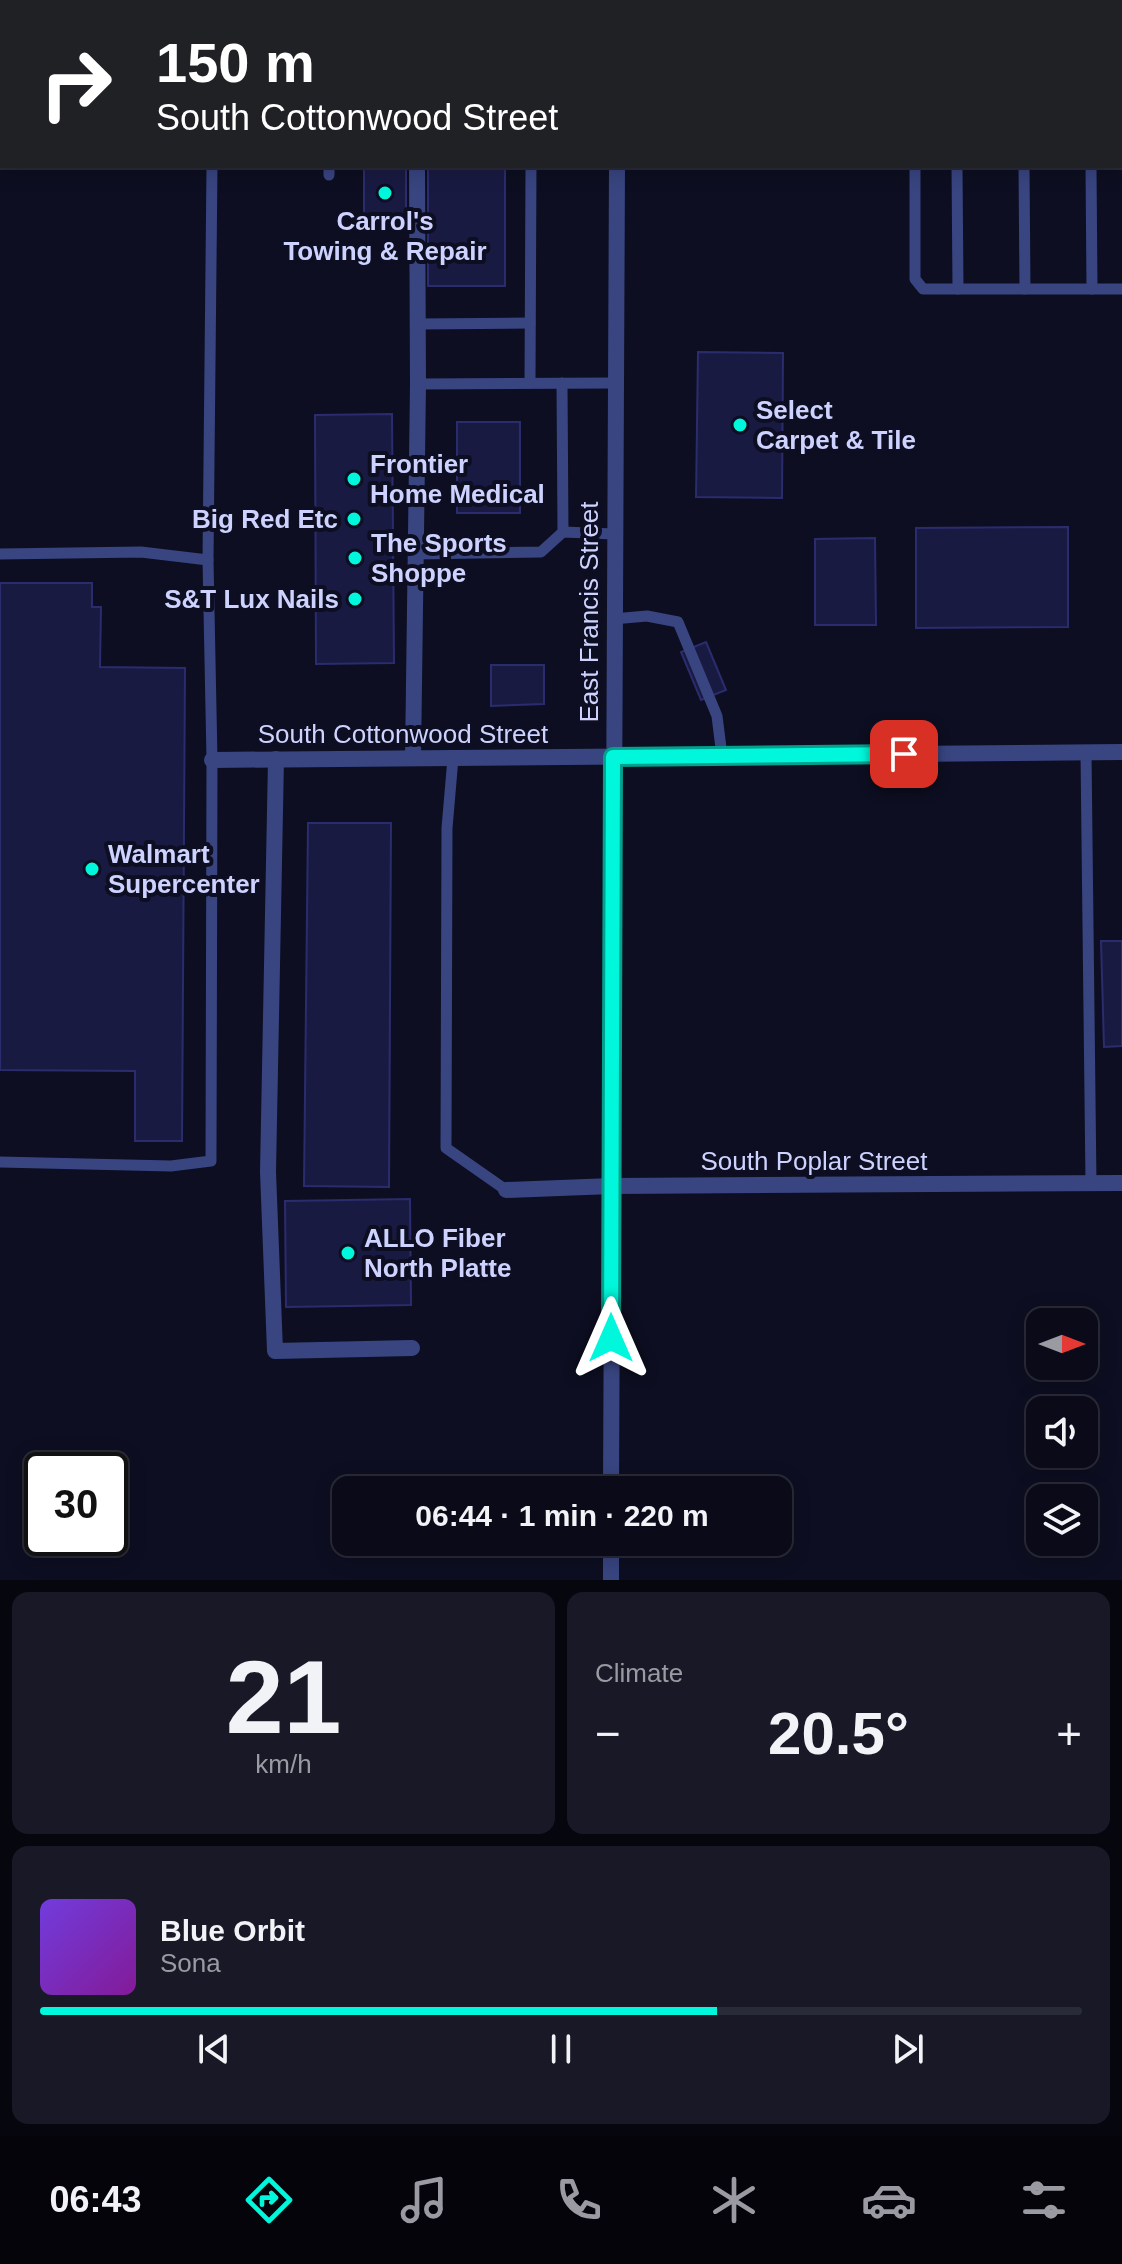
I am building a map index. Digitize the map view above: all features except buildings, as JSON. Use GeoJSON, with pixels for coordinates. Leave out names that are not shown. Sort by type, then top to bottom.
{"type":"FeatureCollection","features":[{"type":"Feature","properties":{"kind":"street"},"geometry":{"type":"LineString","coordinates":[[413,758],[418,384],[417,168]]}},
{"type":"Feature","properties":{"kind":"street","name":"East Francis Street"},"geometry":{"type":"LineString","coordinates":[[611,1476],[617,168]]}},
{"type":"Feature","properties":{"kind":"street","name":"South Cottonwood Street"},"geometry":{"type":"LineString","coordinates":[[212,760],[1122,752]]}},
{"type":"Feature","properties":{"kind":"street"},"geometry":{"type":"LineString","coordinates":[[276,759],[268,1172],[275,1351],[412,1348]]}},
{"type":"Feature","properties":{"kind":"street","name":"South Poplar Street"},"geometry":{"type":"LineString","coordinates":[[506,1190],[612,1186],[1122,1183]]}},
{"type":"Feature","properties":{"kind":"street"},"geometry":{"type":"LineString","coordinates":[[611,1556],[611,1580]]}},
{"type":"Feature","properties":{"kind":"lane"},"geometry":{"type":"LineString","coordinates":[[0,1162],[171,1166],[211,1161],[212,760],[208,560],[212,168]]}},
{"type":"Feature","properties":{"kind":"lane"},"geometry":{"type":"LineString","coordinates":[[530,383],[531,168]]}},
{"type":"Feature","properties":{"kind":"lane"},"geometry":{"type":"LineString","coordinates":[[915,168],[915,279],[923,289],[1122,289]]}},
{"type":"Feature","properties":{"kind":"lane"},"geometry":{"type":"LineString","coordinates":[[957,168],[958,289]]}},
{"type":"Feature","properties":{"kind":"lane"},"geometry":{"type":"LineString","coordinates":[[1024,168],[1025,289]]}},
{"type":"Feature","properties":{"kind":"lane"},"geometry":{"type":"LineString","coordinates":[[1091,168],[1092,289]]}},
{"type":"Feature","properties":{"kind":"lane"},"geometry":{"type":"LineString","coordinates":[[418,324],[530,323]]}},
{"type":"Feature","properties":{"kind":"lane"},"geometry":{"type":"LineString","coordinates":[[562,383],[563,532]]}},
{"type":"Feature","properties":{"kind":"lane"},"geometry":{"type":"LineString","coordinates":[[418,384],[614,383]]}},
{"type":"Feature","properties":{"kind":"lane"},"geometry":{"type":"LineString","coordinates":[[416,554],[541,552],[563,532],[614,534]]}},
{"type":"Feature","properties":{"kind":"lane"},"geometry":{"type":"LineString","coordinates":[[0,554],[141,552],[208,560]]}},
{"type":"Feature","properties":{"kind":"lane"},"geometry":{"type":"LineString","coordinates":[[613,619],[647,616],[678,622],[717,716],[722,756]]}},
{"type":"Feature","properties":{"kind":"lane"},"geometry":{"type":"LineString","coordinates":[[1086,753],[1091,1184]]}},
{"type":"Feature","properties":{"kind":"lane"},"geometry":{"type":"LineString","coordinates":[[453,758],[447,828],[446,1148],[506,1190]]}},
{"type":"Feature","properties":{"kind":"place","name":"Carrol's Towing & Repair"},"geometry":{"type":"Point","coordinates":[385,193]}},
{"type":"Feature","properties":{"kind":"place","name":"Select Carpet & Tile"},"geometry":{"type":"Point","coordinates":[740,425]}},
{"type":"Feature","properties":{"kind":"place","name":"Frontier Home Medical"},"geometry":{"type":"Point","coordinates":[354,479]}},
{"type":"Feature","properties":{"kind":"place","name":"Big Red Etc"},"geometry":{"type":"Point","coordinates":[354,519]}},
{"type":"Feature","properties":{"kind":"place","name":"The Sports Shoppe"},"geometry":{"type":"Point","coordinates":[355,558]}},
{"type":"Feature","properties":{"kind":"place","name":"S&T Lux Nails"},"geometry":{"type":"Point","coordinates":[355,599]}},
{"type":"Feature","properties":{"kind":"place","name":"Walmart Supercenter"},"geometry":{"type":"Point","coordinates":[92,869]}},
{"type":"Feature","properties":{"kind":"place","name":"ALLO Fiber North Platte"},"geometry":{"type":"Point","coordinates":[348,1253]}},
{"type":"Feature","properties":{"kind":"route"},"geometry":{"type":"LineString","coordinates":[[611,1338],[613,757],[904,754]]}}]}
